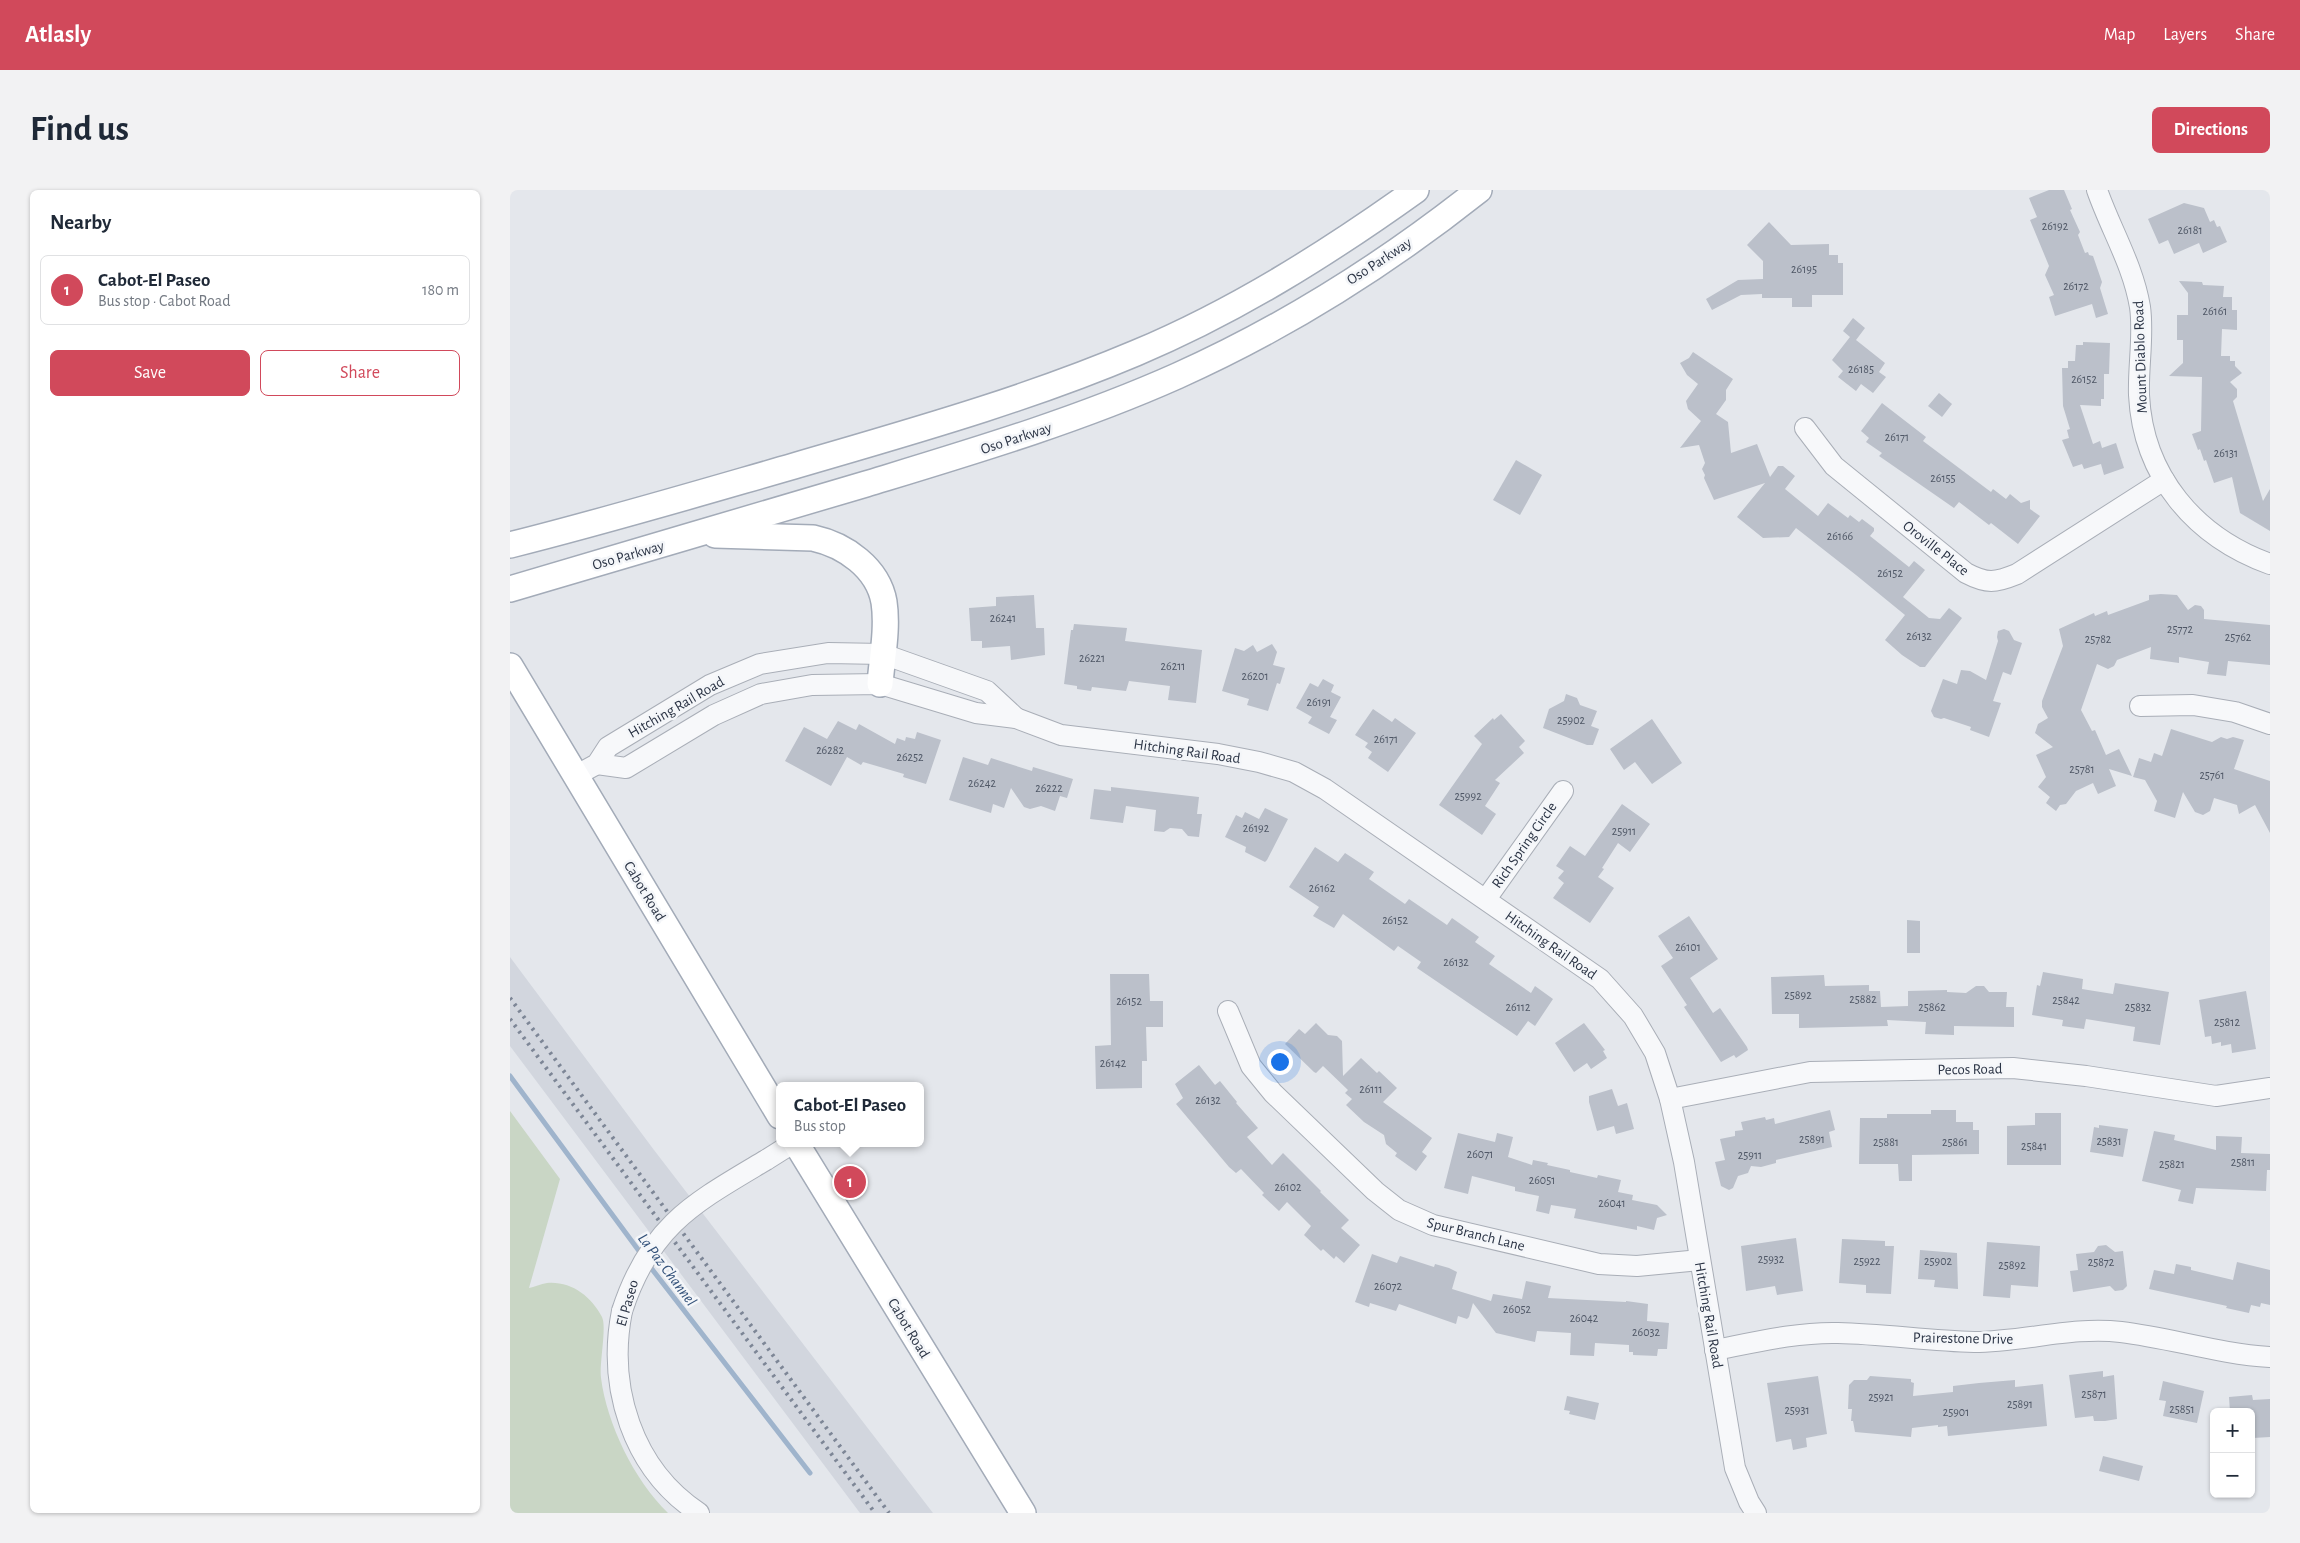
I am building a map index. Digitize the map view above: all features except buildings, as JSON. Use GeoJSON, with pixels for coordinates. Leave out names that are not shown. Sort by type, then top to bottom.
{"type":"FeatureCollection","features":[{"type":"Feature","properties":{"kind":"main road"},"geometry":{"type":"LineString","coordinates":[[510,546],[644,510],[956,419],[1072,378],[1137,352],[1259,292],[1321,255],[1416,190]]}},
{"type":"Feature","properties":{"kind":"main road","name":"Oso Parkway"},"geometry":{"type":"LineString","coordinates":[[510,589],[1001,443],[1120,400],[1178,376],[1284,320],[1348,282],[1439,221],[1478,190]]}},
{"type":"Feature","properties":{"kind":"main road"},"geometry":{"type":"LineString","coordinates":[[695,535],[813,538],[828,542],[845,550],[858,560],[878,584],[884,601],[885,617],[880,684]]}},
{"type":"Feature","properties":{"kind":"main road","name":"Cabot Road"},"geometry":{"type":"LineString","coordinates":[[510,666],[586,770],[776,1109]]}},
{"type":"Feature","properties":{"kind":"main road","name":"Cabot Road"},"geometry":{"type":"LineString","coordinates":[[796,1147],[1023,1513]]}},
{"type":"Feature","properties":{"kind":"street","name":"Mount Diablo Road"},"geometry":{"type":"LineString","coordinates":[[2097,190],[2136,282],[2140,310],[2139,394],[2142,424],[2151,454],[2164,480],[2186,510],[2214,536],[2253,558],[2270,564]]}},
{"type":"Feature","properties":{"kind":"street","name":"Oroville Place"},"geometry":{"type":"LineString","coordinates":[[1805,428],[1834,466],[1966,573],[1982,582],[2001,581],[2017,574],[2164,480]]}},
{"type":"Feature","properties":{"kind":"street","name":"Hitching Rail Road"},"geometry":{"type":"LineString","coordinates":[[586,770],[608,746],[710,685],[760,664],[828,653],[883,654],[987,691],[1016,718]]}},
{"type":"Feature","properties":{"kind":"street","name":"Hitching Rail Road"},"geometry":{"type":"LineString","coordinates":[[586,770],[626,768],[714,714],[761,694],[812,685],[880,684],[976,713],[1016,718],[1061,735],[1218,754],[1258,762],[1294,772],[1325,789],[1600,979],[1634,1016],[1655,1053],[1670,1099],[1684,1162],[1736,1468],[1749,1502],[1756,1513]]}},
{"type":"Feature","properties":{"kind":"street"},"geometry":{"type":"LineString","coordinates":[[2140,706],[2193,705],[2235,712],[2270,724]]}},
{"type":"Feature","properties":{"kind":"street","name":"Rich Spring Circle"},"geometry":{"type":"LineString","coordinates":[[1486,899],[1563,791]]}},
{"type":"Feature","properties":{"kind":"street","name":"Spur Branch Lane"},"geometry":{"type":"LineString","coordinates":[[1228,1011],[1251,1066],[1273,1094],[1374,1191],[1398,1210],[1433,1225],[1599,1264],[1637,1266],[1700,1260]]}},
{"type":"Feature","properties":{"kind":"street","name":"Pecos Road"},"geometry":{"type":"LineString","coordinates":[[1670,1099],[1810,1072],[2014,1068],[2086,1076],[2216,1096],[2270,1088]]}},
{"type":"Feature","properties":{"kind":"street","name":"El Paseo"},"geometry":{"type":"LineString","coordinates":[[699,1513],[667,1485],[644,1454],[633,1434],[625,1412],[618,1374],[617,1348],[622,1311],[639,1266],[653,1246],[681,1215],[700,1200],[787,1147]]}},
{"type":"Feature","properties":{"kind":"street","name":"Prairestone Drive"},"geometry":{"type":"LineString","coordinates":[[1715,1350],[1800,1335],[1838,1333],[1974,1342],[2017,1340],[2073,1332],[2120,1332],[2243,1356],[2270,1357]]}},
{"type":"Feature","properties":{"kind":"shaded area"},"geometry":{"type":"Polygon","coordinates":[[[510,957],[654,1150],[933,1513],[860,1513],[510,1046],[510,957]]]}},
{"type":"Feature","properties":{"kind":"green space"},"geometry":{"type":"Polygon","coordinates":[[[510,1111],[560,1179],[529,1288],[547,1283],[572,1287],[586,1296],[602,1317],[601,1378],[609,1414],[633,1468],[668,1513],[510,1513],[510,1111]]]}},
{"type":"Feature","properties":{"kind":"waterway","name":"La Paz Channel"},"geometry":{"type":"LineString","coordinates":[[510,1076],[642,1255]]}},
{"type":"Feature","properties":{"kind":"waterway","name":"La Paz Channel"},"geometry":{"type":"LineString","coordinates":[[648,1264],[810,1473]]}},
{"type":"Feature","properties":{"kind":"railway"},"geometry":{"type":"LineString","coordinates":[[510,998],[889,1513]]}},
{"type":"Feature","properties":{"kind":"railway"},"geometry":{"type":"LineString","coordinates":[[510,1019],[875,1513]]}},
{"type":"Feature","properties":{"kind":"place","name":"Cabot-El Paseo"},"geometry":{"type":"Point","coordinates":[850,1182]}}]}
